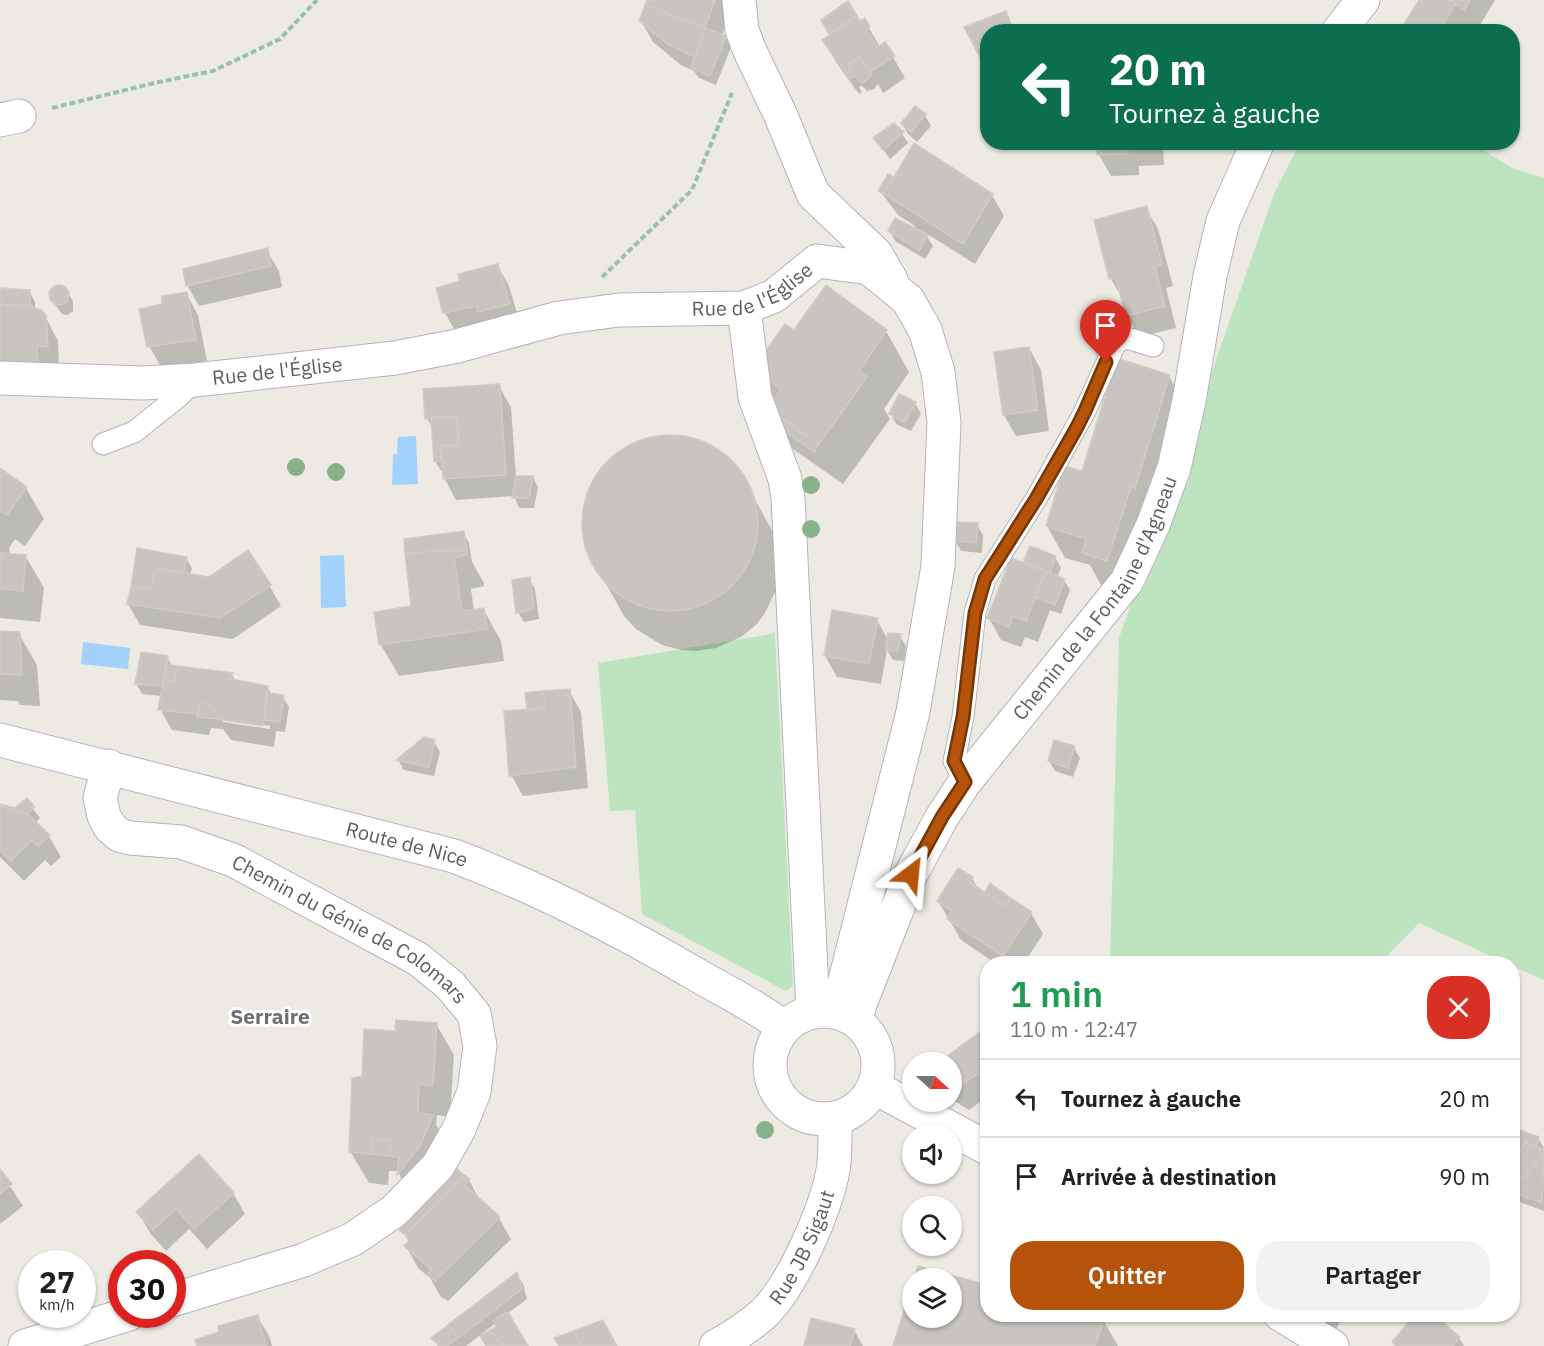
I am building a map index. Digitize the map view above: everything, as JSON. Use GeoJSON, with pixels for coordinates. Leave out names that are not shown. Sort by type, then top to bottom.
{"type":"FeatureCollection","features":[{"type":"Feature","properties":{"kind":"street"},"geometry":{"type":"LineString","coordinates":[[739,0],[742,30],[750,51],[781,116],[813,194],[876,254],[897,292]]}},
{"type":"Feature","properties":{"kind":"street"},"geometry":{"type":"LineString","coordinates":[[1344,24],[1362,0]]}},
{"type":"Feature","properties":{"kind":"street","name":"Chemin de la Fontaine d'Agneau"},"geometry":{"type":"LineString","coordinates":[[835,1014],[860,1004],[911,874],[942,817],[965,782],[1127,580],[1153,525],[1174,468],[1187,412],[1210,276],[1223,221],[1254,150]]}},
{"type":"Feature","properties":{"kind":"street","name":"Rue de l'Église"},"geometry":{"type":"LineString","coordinates":[[0,378],[143,383],[195,380],[395,358],[458,346],[560,318],[619,310],[744,308],[774,296],[817,261],[869,268],[908,300],[925,330],[938,372],[944,422],[938,566],[913,712],[835,1014]]}},
{"type":"Feature","properties":{"kind":"street"},"geometry":{"type":"LineString","coordinates":[[744,308],[755,398],[785,479],[789,498],[835,1014]]}},
{"type":"Feature","properties":{"kind":"street","name":"Route de Nice"},"geometry":{"type":"LineString","coordinates":[[0,740],[411,843],[454,856],[561,901],[632,938],[766,1014],[784,1027]]}},
{"type":"Feature","properties":{"kind":"street","name":"Chemin du Génie de Colomars"},"geometry":{"type":"LineString","coordinates":[[109,766],[100,798],[104,816],[110,827],[119,835],[181,842],[233,860],[418,959],[450,986],[474,1014],[480,1046],[474,1092],[459,1129],[438,1166],[394,1211],[353,1239],[304,1260],[186,1296]]}},
{"type":"Feature","properties":{"kind":"street"},"geometry":{"type":"LineString","coordinates":[[803,1014],[835,1014],[867,1031],[874,1043],[878,1058],[878,1073],[874,1087],[856,1109],[836,1119],[815,1119],[801,1115],[789,1107],[779,1095],[772,1082],[769,1067],[771,1053],[784,1027],[803,1014]]}},
{"type":"Feature","properties":{"kind":"street"},"geometry":{"type":"LineString","coordinates":[[874,1087],[980,1144]]}},
{"type":"Feature","properties":{"kind":"street","name":"Rue JB Sigaut"},"geometry":{"type":"LineString","coordinates":[[717,1346],[741,1332],[764,1313],[792,1276],[810,1237],[833,1170],[836,1119]]}},
{"type":"Feature","properties":{"kind":"street"},"geometry":{"type":"LineString","coordinates":[[25,1346],[108,1320]]}},
{"type":"Feature","properties":{"kind":"street"},"geometry":{"type":"LineString","coordinates":[[1293,1322],[1332,1346]]}},
{"type":"Feature","properties":{"kind":"lane"},"geometry":{"type":"LineString","coordinates":[[965,782],[954,761],[963,717],[975,613],[985,579],[1036,499],[1085,411],[1116,342],[1127,338],[1153,346]]}},
{"type":"Feature","properties":{"kind":"lane"},"geometry":{"type":"LineString","coordinates":[[103,444],[134,432],[178,397],[195,380]]}},
{"type":"Feature","properties":{"kind":"path"},"geometry":{"type":"LineString","coordinates":[[10,118],[213,71],[280,39],[317,0]]}},
{"type":"Feature","properties":{"kind":"path"},"geometry":{"type":"LineString","coordinates":[[598,280],[692,190],[750,51]]}},
{"type":"Feature","properties":{"kind":"green space"},"geometry":{"type":"Polygon","coordinates":[[[1296,150],[1483,150],[1512,168],[1544,178],[1544,980],[1520,970],[1520,956],[1491,956],[1419,923],[1387,956],[1110,956],[1119,638],[1275,191],[1296,150]]]}},
{"type":"Feature","properties":{"kind":"green space"},"geometry":{"type":"Polygon","coordinates":[[[775,632],[793,986],[786,991],[642,914],[635,810],[610,811],[598,663],[775,632]]]}},
{"type":"Feature","properties":{"kind":"water"},"geometry":{"type":"Polygon","coordinates":[[[416,436],[418,484],[392,485],[393,454],[397,454],[398,437],[416,436]]]}},
{"type":"Feature","properties":{"kind":"water"},"geometry":{"type":"Polygon","coordinates":[[[344,555],[346,607],[321,608],[320,556],[344,555]]]}},
{"type":"Feature","properties":{"kind":"water"},"geometry":{"type":"Polygon","coordinates":[[[83,642],[130,648],[128,669],[81,664],[83,642]]]}},
{"type":"Feature","properties":{"kind":"building"},"geometry":{"type":"Polygon","coordinates":[[[647,0],[715,0],[705,28],[645,5],[647,0]]]}},
{"type":"Feature","properties":{"kind":"building"},"geometry":{"type":"Polygon","coordinates":[[[1419,0],[1470,0],[1464,10],[1455,4],[1443,24],[1404,24],[1419,0]]]}},
{"type":"Feature","properties":{"kind":"building"},"geometry":{"type":"Polygon","coordinates":[[[848,1],[857,16],[829,34],[821,20],[848,1]]]}},
{"type":"Feature","properties":{"kind":"building"},"geometry":{"type":"Polygon","coordinates":[[[645,5],[705,28],[695,57],[668,44],[639,21],[645,5]]]}},
{"type":"Feature","properties":{"kind":"building"},"geometry":{"type":"Polygon","coordinates":[[[1006,11],[1011,24],[980,24],[980,57],[964,27],[1006,11]]]}},
{"type":"Feature","properties":{"kind":"building"},"geometry":{"type":"Polygon","coordinates":[[[857,16],[860,21],[865,18],[870,27],[866,30],[878,47],[885,42],[895,56],[870,72],[860,57],[848,64],[851,70],[846,73],[822,40],[857,16]]]}},
{"type":"Feature","properties":{"kind":"building"},"geometry":{"type":"Polygon","coordinates":[[[705,28],[726,36],[710,76],[691,68],[705,28]]]}},
{"type":"Feature","properties":{"kind":"building"},"geometry":{"type":"Polygon","coordinates":[[[860,57],[872,75],[864,82],[860,82],[855,76],[849,79],[846,73],[851,70],[848,64],[860,57]]]}},
{"type":"Feature","properties":{"kind":"building"},"geometry":{"type":"Polygon","coordinates":[[[915,106],[926,114],[911,132],[901,123],[915,106]]]}},
{"type":"Feature","properties":{"kind":"building"},"geometry":{"type":"Polygon","coordinates":[[[894,123],[904,132],[883,150],[873,138],[894,123]]]}},
{"type":"Feature","properties":{"kind":"building"},"geometry":{"type":"Polygon","coordinates":[[[914,143],[993,194],[963,244],[884,194],[914,143]]]}},
{"type":"Feature","properties":{"kind":"building"},"geometry":{"type":"Polygon","coordinates":[[[1097,150],[1128,150],[1128,154],[1097,155],[1097,150]]]}},
{"type":"Feature","properties":{"kind":"building"},"geometry":{"type":"Polygon","coordinates":[[[888,174],[894,177],[884,194],[878,191],[888,174]]]}},
{"type":"Feature","properties":{"kind":"building"},"geometry":{"type":"Polygon","coordinates":[[[1147,206],[1162,265],[1155,267],[1165,306],[1126,316],[1116,278],[1109,279],[1094,220],[1147,206]]]}},
{"type":"Feature","properties":{"kind":"building"},"geometry":{"type":"Polygon","coordinates":[[[895,218],[928,235],[919,250],[888,231],[895,218]]]}},
{"type":"Feature","properties":{"kind":"building"},"geometry":{"type":"Polygon","coordinates":[[[268,248],[271,266],[186,286],[183,269],[268,248]]]}},
{"type":"Feature","properties":{"kind":"building"},"geometry":{"type":"Polygon","coordinates":[[[498,264],[510,304],[478,312],[476,306],[443,313],[436,288],[460,281],[458,274],[498,264]]]}},
{"type":"Feature","properties":{"kind":"building"},"geometry":{"type":"Polygon","coordinates":[[[59,285],[66,288],[69,295],[66,302],[59,305],[52,302],[49,295],[52,288],[59,285]]]}},
{"type":"Feature","properties":{"kind":"building"},"geometry":{"type":"Polygon","coordinates":[[[826,285],[887,330],[859,371],[867,377],[819,444],[768,408],[781,389],[755,371],[767,355],[764,353],[785,324],[794,330],[826,285]]]}},
{"type":"Feature","properties":{"kind":"building"},"geometry":{"type":"Polygon","coordinates":[[[0,288],[30,290],[30,306],[0,304],[0,288]]]}},
{"type":"Feature","properties":{"kind":"building"},"geometry":{"type":"Polygon","coordinates":[[[187,292],[196,340],[147,347],[139,309],[162,304],[162,296],[187,292]]]}},
{"type":"Feature","properties":{"kind":"building"},"geometry":{"type":"Polygon","coordinates":[[[0,304],[30,306],[41,310],[46,315],[48,347],[37,346],[38,366],[0,364],[0,304]]]}},
{"type":"Feature","properties":{"kind":"building"},"geometry":{"type":"Polygon","coordinates":[[[1029,347],[1038,410],[1003,415],[994,352],[1029,347]]]}},
{"type":"Feature","properties":{"kind":"building"},"geometry":{"type":"Polygon","coordinates":[[[1117,358],[1170,375],[1135,488],[1131,487],[1107,561],[1082,553],[1086,539],[1046,526],[1064,466],[1082,471],[1117,358]]]}},
{"type":"Feature","properties":{"kind":"building"},"geometry":{"type":"Polygon","coordinates":[[[500,384],[506,475],[443,479],[441,446],[459,445],[457,416],[425,419],[423,389],[500,384]]]}},
{"type":"Feature","properties":{"kind":"building"},"geometry":{"type":"Polygon","coordinates":[[[899,394],[916,402],[905,422],[889,414],[899,394]]]}},
{"type":"Feature","properties":{"kind":"building"},"geometry":{"type":"Polygon","coordinates":[[[457,416],[459,445],[441,446],[441,461],[434,461],[431,417],[457,416]]]}},
{"type":"Feature","properties":{"kind":"building"},"geometry":{"type":"Polygon","coordinates":[[[781,418],[819,444],[814,452],[777,426],[781,418]]]}},
{"type":"Feature","properties":{"kind":"building"},"geometry":{"type":"Polygon","coordinates":[[[670,435],[704,442],[719,450],[732,461],[743,474],[751,489],[758,523],[751,557],[743,572],[732,585],[719,596],[704,604],[670,611],[636,604],[621,596],[608,585],[597,572],[589,557],[582,523],[589,489],[597,474],[608,461],[621,450],[636,442],[670,435]]]}},
{"type":"Feature","properties":{"kind":"building"},"geometry":{"type":"Polygon","coordinates":[[[0,468],[27,487],[7,515],[0,511],[0,468]]]}},
{"type":"Feature","properties":{"kind":"building"},"geometry":{"type":"Polygon","coordinates":[[[516,476],[533,476],[529,498],[512,498],[516,476]]]}},
{"type":"Feature","properties":{"kind":"building"},"geometry":{"type":"Polygon","coordinates":[[[956,522],[978,523],[976,543],[954,541],[956,522]]]}},
{"type":"Feature","properties":{"kind":"building"},"geometry":{"type":"Polygon","coordinates":[[[464,531],[467,550],[405,553],[404,539],[464,531]]]}},
{"type":"Feature","properties":{"kind":"building"},"geometry":{"type":"Polygon","coordinates":[[[1030,546],[1056,556],[1050,573],[1023,563],[1030,546]]]}},
{"type":"Feature","properties":{"kind":"building"},"geometry":{"type":"Polygon","coordinates":[[[137,548],[187,557],[184,573],[155,568],[151,589],[131,587],[137,548]]]}},
{"type":"Feature","properties":{"kind":"building"},"geometry":{"type":"Polygon","coordinates":[[[248,550],[271,585],[220,618],[127,604],[131,587],[151,589],[155,568],[209,577],[248,550]]]}},
{"type":"Feature","properties":{"kind":"building"},"geometry":{"type":"Polygon","coordinates":[[[467,550],[467,555],[454,558],[462,611],[484,608],[487,629],[379,645],[374,612],[411,606],[405,553],[467,550]]]}},
{"type":"Feature","properties":{"kind":"building"},"geometry":{"type":"Polygon","coordinates":[[[0,553],[26,555],[23,591],[0,589],[0,553]]]}},
{"type":"Feature","properties":{"kind":"building"},"geometry":{"type":"Polygon","coordinates":[[[1011,558],[1046,571],[1026,621],[1013,616],[1009,627],[987,618],[1011,558]]]}},
{"type":"Feature","properties":{"kind":"building"},"geometry":{"type":"Polygon","coordinates":[[[1046,571],[1065,579],[1055,605],[1035,597],[1046,571]]]}},
{"type":"Feature","properties":{"kind":"building"},"geometry":{"type":"Polygon","coordinates":[[[530,577],[534,609],[516,613],[512,580],[530,577]]]}},
{"type":"Feature","properties":{"kind":"building"},"geometry":{"type":"Polygon","coordinates":[[[832,610],[878,618],[869,664],[824,656],[832,610]]]}},
{"type":"Feature","properties":{"kind":"building"},"geometry":{"type":"Polygon","coordinates":[[[0,631],[20,632],[22,675],[0,674],[0,631]]]}},
{"type":"Feature","properties":{"kind":"building"},"geometry":{"type":"Polygon","coordinates":[[[888,633],[901,634],[898,652],[886,650],[888,633]]]}},
{"type":"Feature","properties":{"kind":"building"},"geometry":{"type":"Polygon","coordinates":[[[141,652],[168,656],[163,686],[135,684],[141,652]]]}},
{"type":"Feature","properties":{"kind":"building"},"geometry":{"type":"Polygon","coordinates":[[[166,664],[177,666],[174,681],[164,679],[166,664]]]}},
{"type":"Feature","properties":{"kind":"building"},"geometry":{"type":"Polygon","coordinates":[[[177,666],[233,673],[231,679],[268,686],[263,726],[218,719],[219,711],[210,709],[210,705],[200,703],[197,714],[158,710],[164,679],[174,681],[177,666]]]}},
{"type":"Feature","properties":{"kind":"building"},"geometry":{"type":"Polygon","coordinates":[[[570,689],[576,767],[509,776],[504,711],[545,708],[543,691],[570,689]]]}},
{"type":"Feature","properties":{"kind":"building"},"geometry":{"type":"Polygon","coordinates":[[[543,691],[545,708],[527,710],[525,693],[543,691]]]}},
{"type":"Feature","properties":{"kind":"building"},"geometry":{"type":"Polygon","coordinates":[[[267,693],[284,695],[280,722],[264,720],[267,693]]]}},
{"type":"Feature","properties":{"kind":"building"},"geometry":{"type":"Polygon","coordinates":[[[200,703],[210,705],[210,709],[219,711],[218,719],[197,717],[200,703]]]}},
{"type":"Feature","properties":{"kind":"building"},"geometry":{"type":"Polygon","coordinates":[[[424,737],[435,740],[429,767],[396,760],[424,737]]]}},
{"type":"Feature","properties":{"kind":"building"},"geometry":{"type":"Polygon","coordinates":[[[1054,740],[1075,746],[1068,768],[1048,761],[1054,740]]]}},
{"type":"Feature","properties":{"kind":"building"},"geometry":{"type":"Polygon","coordinates":[[[27,798],[35,807],[27,814],[0,806],[0,804],[15,808],[27,798]]]}},
{"type":"Feature","properties":{"kind":"building"},"geometry":{"type":"Polygon","coordinates":[[[0,806],[27,814],[50,835],[38,846],[32,840],[11,861],[0,850],[0,806]]]}},
{"type":"Feature","properties":{"kind":"building"},"geometry":{"type":"Polygon","coordinates":[[[958,868],[973,877],[969,882],[1006,906],[1011,898],[1032,912],[1003,956],[947,919],[952,911],[937,901],[958,868]]]}},
{"type":"Feature","properties":{"kind":"building"},"geometry":{"type":"Polygon","coordinates":[[[990,883],[1011,898],[1006,906],[985,892],[990,883]]]}},
{"type":"Feature","properties":{"kind":"building"},"geometry":{"type":"Polygon","coordinates":[[[396,1020],[437,1023],[433,1086],[419,1084],[418,1113],[433,1115],[420,1146],[397,1175],[399,1157],[389,1156],[391,1140],[372,1140],[371,1154],[349,1152],[352,1078],[362,1076],[364,1029],[395,1031],[396,1020]]]}},
{"type":"Feature","properties":{"kind":"building"},"geometry":{"type":"Polygon","coordinates":[[[980,1032],[980,1076],[977,1074],[962,1085],[962,1052],[953,1052],[980,1032]]]}},
{"type":"Feature","properties":{"kind":"building"},"geometry":{"type":"Polygon","coordinates":[[[1520,1130],[1539,1137],[1536,1147],[1525,1142],[1520,1153],[1520,1130]]]}},
{"type":"Feature","properties":{"kind":"building"},"geometry":{"type":"Polygon","coordinates":[[[372,1140],[391,1140],[389,1156],[371,1154],[372,1140]]]}},
{"type":"Feature","properties":{"kind":"building"},"geometry":{"type":"Polygon","coordinates":[[[1525,1142],[1544,1150],[1525,1176],[1520,1179],[1520,1153],[1525,1142]]]}},
{"type":"Feature","properties":{"kind":"building"},"geometry":{"type":"Polygon","coordinates":[[[1544,1153],[1542,1203],[1520,1195],[1520,1179],[1525,1176],[1544,1153]]]}},
{"type":"Feature","properties":{"kind":"building"},"geometry":{"type":"Polygon","coordinates":[[[199,1154],[234,1193],[194,1229],[176,1209],[153,1230],[136,1212],[199,1154]]]}},
{"type":"Feature","properties":{"kind":"building"},"geometry":{"type":"Polygon","coordinates":[[[455,1167],[464,1175],[405,1235],[399,1230],[446,1182],[455,1167]]]}},
{"type":"Feature","properties":{"kind":"building"},"geometry":{"type":"Polygon","coordinates":[[[0,1169],[12,1184],[0,1194],[0,1169]]]}},
{"type":"Feature","properties":{"kind":"building"},"geometry":{"type":"Polygon","coordinates":[[[464,1175],[470,1179],[465,1185],[500,1217],[435,1281],[427,1275],[431,1269],[404,1246],[410,1240],[405,1235],[464,1175]]]}},
{"type":"Feature","properties":{"kind":"building"},"geometry":{"type":"Polygon","coordinates":[[[517,1272],[522,1289],[458,1338],[448,1325],[517,1272]]]}},
{"type":"Feature","properties":{"kind":"building"},"geometry":{"type":"Polygon","coordinates":[[[962,1278],[980,1283],[980,1322],[1103,1322],[1095,1346],[893,1346],[902,1317],[902,1328],[962,1328],[962,1278]]]}},
{"type":"Feature","properties":{"kind":"building"},"geometry":{"type":"Polygon","coordinates":[[[508,1312],[528,1346],[504,1346],[489,1331],[496,1327],[493,1320],[508,1312]]]}},
{"type":"Feature","properties":{"kind":"building"},"geometry":{"type":"Polygon","coordinates":[[[258,1315],[266,1346],[197,1346],[195,1340],[219,1332],[218,1326],[258,1315]]]}},
{"type":"Feature","properties":{"kind":"building"},"geometry":{"type":"Polygon","coordinates":[[[811,1318],[855,1329],[850,1346],[804,1346],[811,1318]]]}},
{"type":"Feature","properties":{"kind":"building"},"geometry":{"type":"Polygon","coordinates":[[[603,1320],[617,1346],[582,1346],[574,1331],[603,1320]]]}},
{"type":"Feature","properties":{"kind":"building"},"geometry":{"type":"Polygon","coordinates":[[[1408,1322],[1442,1322],[1460,1337],[1453,1346],[1396,1346],[1392,1342],[1408,1322]]]}},
{"type":"Feature","properties":{"kind":"building"},"geometry":{"type":"Polygon","coordinates":[[[448,1325],[458,1338],[447,1346],[440,1346],[431,1338],[448,1325]]]}},
{"type":"Feature","properties":{"kind":"building"},"geometry":{"type":"Polygon","coordinates":[[[489,1331],[504,1346],[486,1346],[480,1336],[489,1331]]]}},
{"type":"Feature","properties":{"kind":"building"},"geometry":{"type":"Polygon","coordinates":[[[574,1331],[582,1346],[559,1346],[554,1338],[574,1331]]]}},
{"type":"Feature","properties":{"kind":"district","name":"Serraire"},"geometry":{"type":"Point","coordinates":[270,1017]}},
{"type":"Feature","properties":{"kind":"route"},"geometry":{"type":"LineString","coordinates":[[911,874],[942,817],[965,782],[954,761],[963,717],[975,613],[985,579],[1036,499],[1076,429],[1106,362]]}}]}
